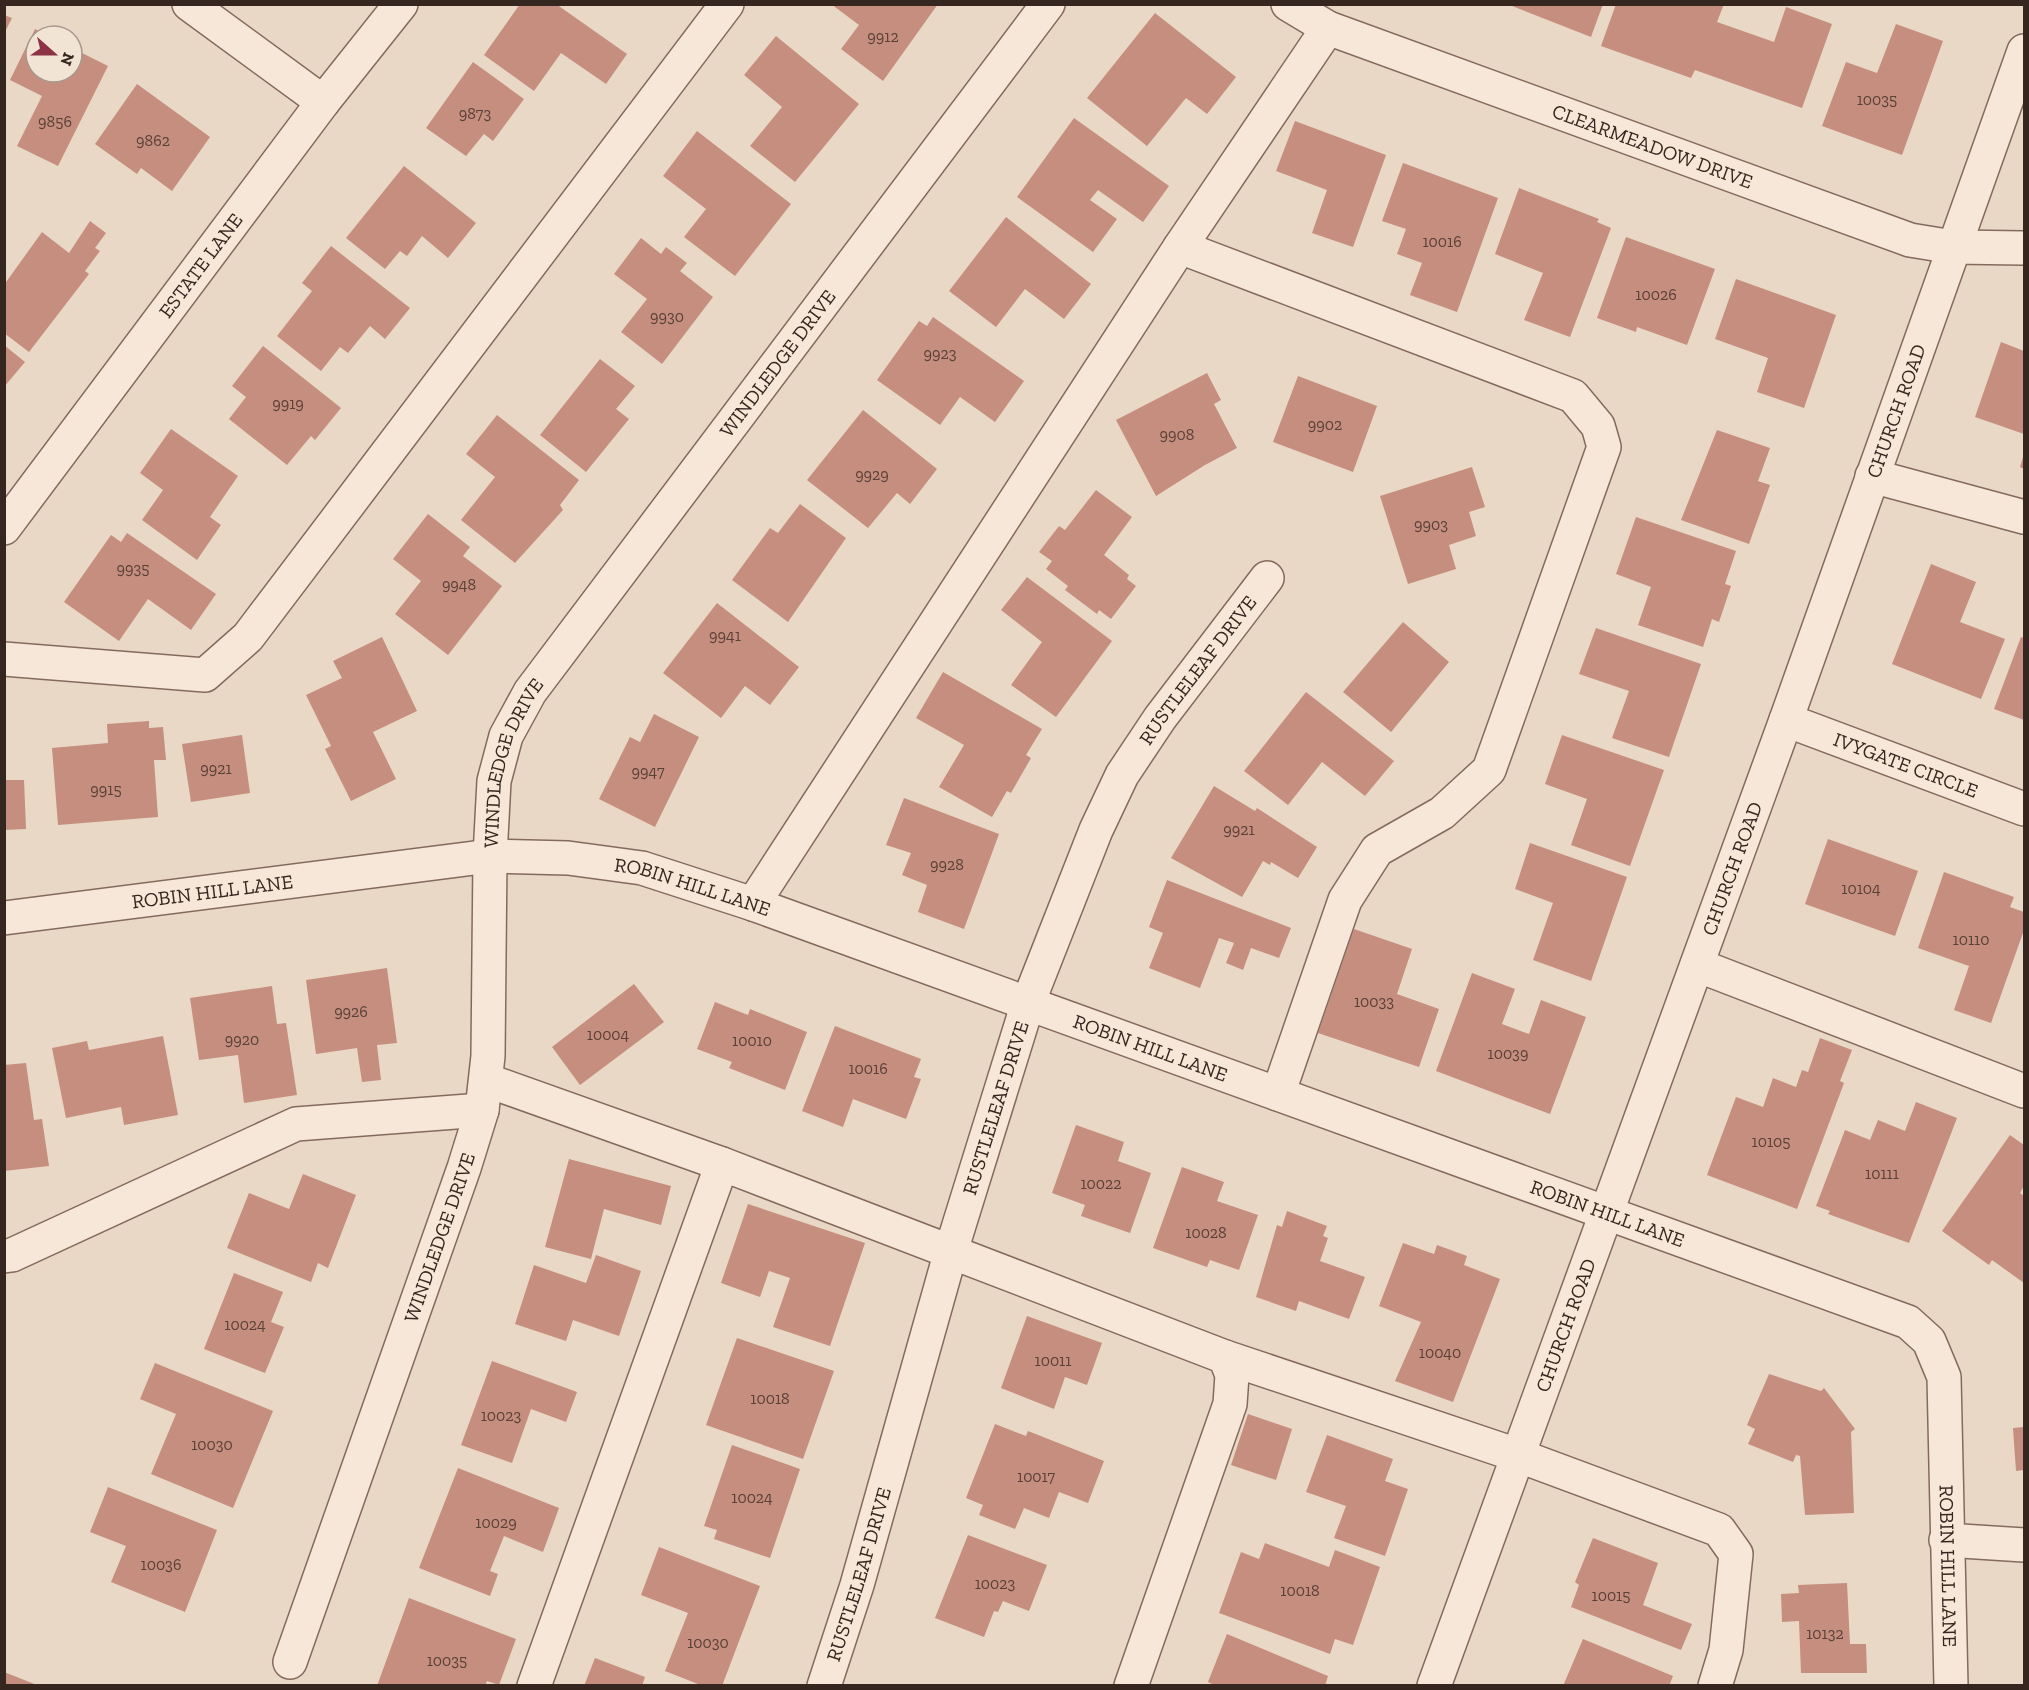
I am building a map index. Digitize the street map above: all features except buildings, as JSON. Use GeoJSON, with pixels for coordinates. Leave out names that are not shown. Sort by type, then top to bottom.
{"type":"FeatureCollection","features":[{"type":"Feature","properties":{"kind":"street"},"geometry":{"type":"LineString","coordinates":[[189,4],[323,102]]}},
{"type":"Feature","properties":{"kind":"street","name":"ESTATE LANE"},"geometry":{"type":"LineString","coordinates":[[4,528],[323,102],[401,4]]}},
{"type":"Feature","properties":{"kind":"street"},"geometry":{"type":"LineString","coordinates":[[4,659],[205,675],[248,637],[727,4]]}},
{"type":"Feature","properties":{"kind":"street","name":"WINDLEDGE DRIVE"},"geometry":{"type":"LineString","coordinates":[[291,1662],[464,1168],[484,1095],[488,1056],[490,856],[494,781],[506,736],[530,692],[1048,4]]}},
{"type":"Feature","properties":{"kind":"street","name":"CLEARMEADOW DRIVE"},"geometry":{"type":"LineString","coordinates":[[1288,4],[1328,28],[1910,240],[1953,247],[2025,248]]}},
{"type":"Feature","properties":{"kind":"street"},"geometry":{"type":"LineString","coordinates":[[753,904],[1180,247],[1328,28]]}},
{"type":"Feature","properties":{"kind":"street","name":"CHURCH ROAD"},"geometry":{"type":"LineString","coordinates":[[1434,1686],[1786,720],[1953,247],[2025,51]]}},
{"type":"Feature","properties":{"kind":"street"},"geometry":{"type":"LineString","coordinates":[[1180,247],[1573,396],[1598,426],[1604,447],[1489,770],[1442,813],[1377,850],[1345,900],[1278,1094]]}},
{"type":"Feature","properties":{"kind":"street"},"geometry":{"type":"LineString","coordinates":[[1872,476],[2025,517]]}},
{"type":"Feature","properties":{"kind":"street","name":"RUSTLELEAF DRIVE"},"geometry":{"type":"LineString","coordinates":[[824,1686],[858,1585],[951,1251],[1028,1003],[1096,830],[1122,775],[1160,718],[1267,578]]}},
{"type":"Feature","properties":{"kind":"street","name":"IVYGATE CIRCLE"},"geometry":{"type":"LineString","coordinates":[[1786,720],[2025,809]]}},
{"type":"Feature","properties":{"kind":"street","name":"ROBIN HILL LANE"},"geometry":{"type":"LineString","coordinates":[[4,918],[490,856],[568,858],[642,868],[753,904],[1908,1322],[1929,1341],[1944,1377],[1951,1686]]}},
{"type":"Feature","properties":{"kind":"street"},"geometry":{"type":"LineString","coordinates":[[1697,965],[2025,1091]]}},
{"type":"Feature","properties":{"kind":"street"},"geometry":{"type":"LineString","coordinates":[[4,1256],[12,1255],[296,1124],[484,1095],[722,1164],[1226,1357],[1517,1455],[1719,1530],[1736,1554],[1726,1650],[1715,1686]]}},
{"type":"Feature","properties":{"kind":"street"},"geometry":{"type":"LineString","coordinates":[[534,1686],[722,1164]]}},
{"type":"Feature","properties":{"kind":"street"},"geometry":{"type":"LineString","coordinates":[[1131,1686],[1230,1404],[1232,1375],[1226,1357]]}},
{"type":"Feature","properties":{"kind":"street"},"geometry":{"type":"LineString","coordinates":[[1946,1540],[2025,1545]]}}]}
